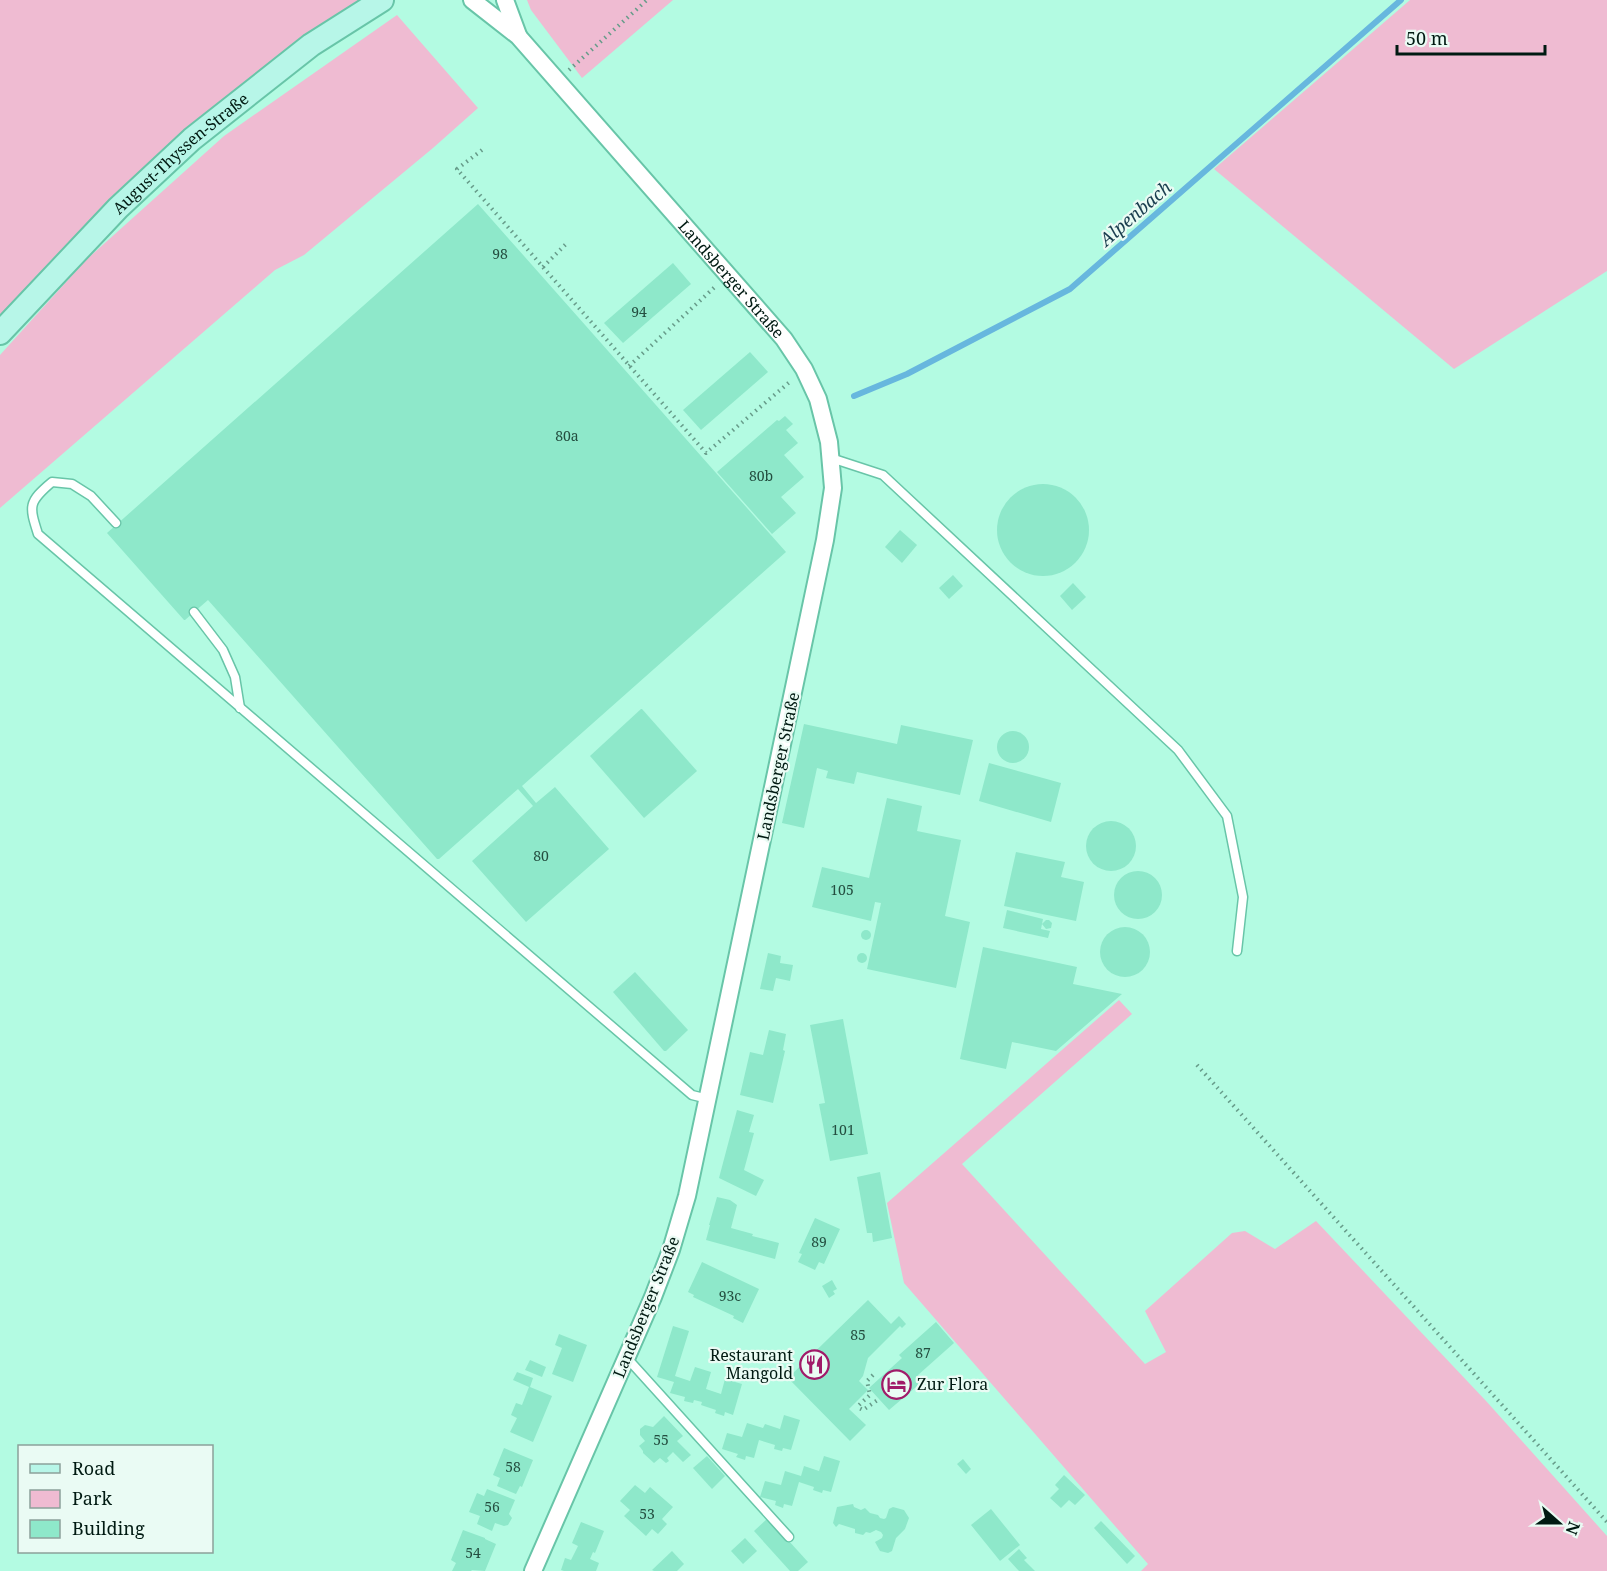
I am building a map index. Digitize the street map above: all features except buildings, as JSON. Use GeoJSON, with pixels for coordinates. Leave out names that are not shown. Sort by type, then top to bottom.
{"type":"FeatureCollection","features":[{"type":"Feature","properties":{"kind":"main road","name":"August-Thyssen-Straße"},"geometry":{"type":"LineString","coordinates":[[0,333],[118,208],[192,139],[311,45],[382,0]]}},
{"type":"Feature","properties":{"kind":"street","name":"Landsberger Straße"},"geometry":{"type":"LineString","coordinates":[[472,0],[518,36],[784,339],[804,369],[818,399],[829,442],[833,488],[825,540],[687,1196],[672,1250],[533,1571]]}},
{"type":"Feature","properties":{"kind":"street","name":"Landsberger Straße"},"geometry":{"type":"LineString","coordinates":[[505,0],[518,36]]}},
{"type":"Feature","properties":{"kind":"lane"},"geometry":{"type":"LineString","coordinates":[[830,458],[883,475],[1178,750],[1227,816],[1243,897],[1237,951]]}},
{"type":"Feature","properties":{"kind":"lane"},"geometry":{"type":"LineString","coordinates":[[116,523],[91,496],[72,484],[52,482],[37,494],[31,511],[38,534],[692,1095],[708,1099]]}},
{"type":"Feature","properties":{"kind":"lane"},"geometry":{"type":"LineString","coordinates":[[195,612],[223,650],[235,677],[240,709]]}},
{"type":"Feature","properties":{"kind":"lane"},"geometry":{"type":"LineString","coordinates":[[627,1358],[789,1537]]}},
{"type":"Feature","properties":{"kind":"path"},"geometry":{"type":"LineString","coordinates":[[557,81],[647,0]]}},
{"type":"Feature","properties":{"kind":"path"},"geometry":{"type":"LineString","coordinates":[[482,150],[457,169],[706,453],[804,369]]}},
{"type":"Feature","properties":{"kind":"path"},"geometry":{"type":"LineString","coordinates":[[543,267],[566,244]]}},
{"type":"Feature","properties":{"kind":"path"},"geometry":{"type":"LineString","coordinates":[[629,366],[728,276]]}},
{"type":"Feature","properties":{"kind":"path"},"geometry":{"type":"LineString","coordinates":[[1197,1065],[1607,1522]]}},
{"type":"Feature","properties":{"kind":"path"},"geometry":{"type":"LineString","coordinates":[[873,1375],[867,1381],[870,1395],[859,1405],[859,1408],[863,1410],[879,1399]]}},
{"type":"Feature","properties":{"kind":"green space"},"geometry":{"type":"Polygon","coordinates":[[[0,0],[376,0],[311,42],[0,322],[0,0]]]}},
{"type":"Feature","properties":{"kind":"green space"},"geometry":{"type":"Polygon","coordinates":[[[527,0],[673,0],[582,78],[531,10],[527,0]]]}},
{"type":"Feature","properties":{"kind":"green space"},"geometry":{"type":"Polygon","coordinates":[[[1410,0],[1607,0],[1607,271],[1454,369],[1214,169],[1410,0]]]}},
{"type":"Feature","properties":{"kind":"green space"},"geometry":{"type":"Polygon","coordinates":[[[397,15],[478,108],[304,255],[275,270],[0,508],[0,355],[86,260],[224,136],[397,15]]]}},
{"type":"Feature","properties":{"kind":"green space"},"geometry":{"type":"Polygon","coordinates":[[[1119,1000],[1132,1014],[962,1164],[1145,1364],[1166,1352],[1145,1311],[1232,1233],[1245,1231],[1275,1249],[1316,1221],[1487,1402],[1607,1536],[1607,1571],[1141,1571],[1148,1564],[904,1283],[887,1203],[1119,1000]]]}},
{"type":"Feature","properties":{"kind":"waterway","name":"Alpenbach"},"geometry":{"type":"LineString","coordinates":[[854,396],[907,374],[1070,289],[1401,0]]}},
{"type":"Feature","properties":{"kind":"place","name":"Restaurant Mangold"},"geometry":{"type":"Point","coordinates":[814,1364]}},
{"type":"Feature","properties":{"kind":"place","name":"Zur Flora"},"geometry":{"type":"Point","coordinates":[896,1384]}}]}
